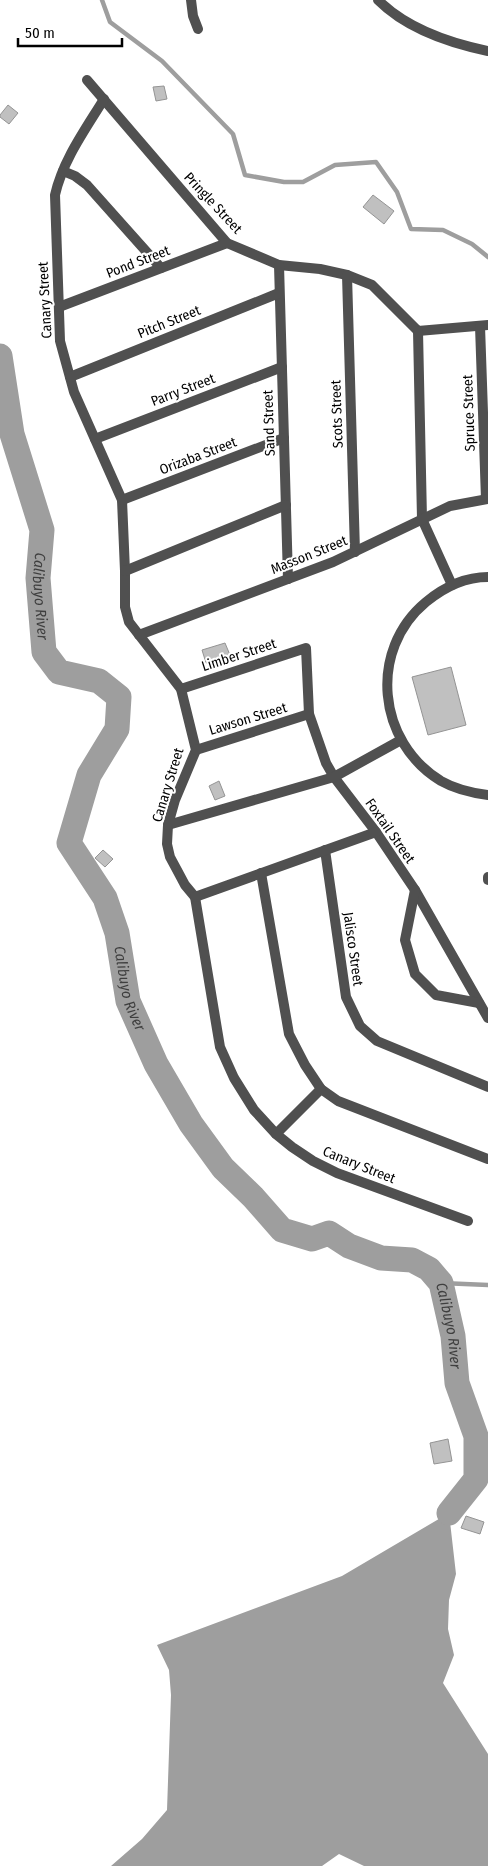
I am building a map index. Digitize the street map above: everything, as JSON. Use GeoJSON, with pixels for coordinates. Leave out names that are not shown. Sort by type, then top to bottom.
{"type":"FeatureCollection","features":[{"type":"Feature","properties":{"kind":"street"},"geometry":{"type":"LineString","coordinates":[[191,0],[198,29]]}},
{"type":"Feature","properties":{"kind":"street"},"geometry":{"type":"LineString","coordinates":[[378,0],[414,27],[469,47],[488,51]]}},
{"type":"Feature","properties":{"kind":"street","name":"Pringle Street"},"geometry":{"type":"LineString","coordinates":[[87,80],[227,243],[279,265],[320,269],[347,275],[372,286],[418,331]]}},
{"type":"Feature","properties":{"kind":"street","name":"Canary Street"},"geometry":{"type":"LineString","coordinates":[[104,99],[68,158],[55,195],[60,341],[74,392],[122,500],[125,607],[129,622],[181,689],[196,750],[175,800],[168,825],[167,844],[170,857],[185,885],[195,897],[220,1047],[234,1078],[254,1110],[276,1134],[292,1147],[336,1173],[468,1221]]}},
{"type":"Feature","properties":{"kind":"street"},"geometry":{"type":"LineString","coordinates":[[63,171],[87,184],[161,268]]}},
{"type":"Feature","properties":{"kind":"street","name":"Pond Street"},"geometry":{"type":"LineString","coordinates":[[59,307],[227,243]]}},
{"type":"Feature","properties":{"kind":"street","name":"Sand Street"},"geometry":{"type":"LineString","coordinates":[[279,265],[288,579]]}},
{"type":"Feature","properties":{"kind":"street","name":"Scots Street"},"geometry":{"type":"LineString","coordinates":[[347,275],[355,552]]}},
{"type":"Feature","properties":{"kind":"street","name":"Pitch Street"},"geometry":{"type":"LineString","coordinates":[[70,377],[279,293]]}},
{"type":"Feature","properties":{"kind":"street"},"geometry":{"type":"LineString","coordinates":[[452,585],[422,519],[418,331],[484,325]]}},
{"type":"Feature","properties":{"kind":"street","name":"Spruce Street"},"geometry":{"type":"LineString","coordinates":[[484,325],[487,499]]}},
{"type":"Feature","properties":{"kind":"street","name":"Parry Street"},"geometry":{"type":"LineString","coordinates":[[95,439],[282,367]]}},
{"type":"Feature","properties":{"kind":"street","name":"Orizaba Street"},"geometry":{"type":"LineString","coordinates":[[122,500],[284,438]]}},
{"type":"Feature","properties":{"kind":"street","name":"Masson Street"},"geometry":{"type":"LineString","coordinates":[[139,635],[333,562],[450,506],[487,499]]}},
{"type":"Feature","properties":{"kind":"street"},"geometry":{"type":"LineString","coordinates":[[125,571],[286,505]]}},
{"type":"Feature","properties":{"kind":"street"},"geometry":{"type":"LineString","coordinates":[[488,577],[479,577],[452,585],[434,595],[418,608],[405,624],[392,651],[386,681],[390,712],[401,740],[422,766],[442,781],[464,790],[488,795]]}},
{"type":"Feature","properties":{"kind":"street","name":"Limber Street"},"geometry":{"type":"LineString","coordinates":[[181,689],[306,648]]}},
{"type":"Feature","properties":{"kind":"street","name":"Foxtail Street"},"geometry":{"type":"LineString","coordinates":[[306,648],[309,714],[320,748],[334,777],[376,832],[414,890],[488,1018]]}},
{"type":"Feature","properties":{"kind":"street","name":"Lawson Street"},"geometry":{"type":"LineString","coordinates":[[196,750],[309,714]]}},
{"type":"Feature","properties":{"kind":"street"},"geometry":{"type":"LineString","coordinates":[[168,825],[334,777],[401,740]]}},
{"type":"Feature","properties":{"kind":"street"},"geometry":{"type":"LineString","coordinates":[[195,897],[376,832]]}},
{"type":"Feature","properties":{"kind":"street","name":"Jalisco Street"},"geometry":{"type":"LineString","coordinates":[[325,850],[346,997],[360,1026],[378,1041],[488,1087]]}},
{"type":"Feature","properties":{"kind":"street"},"geometry":{"type":"LineString","coordinates":[[261,873],[289,1034],[305,1065],[321,1089],[338,1101],[488,1159]]}},
{"type":"Feature","properties":{"kind":"street"},"geometry":{"type":"LineString","coordinates":[[414,890],[405,940],[414,974],[436,995],[478,1003]]}},
{"type":"Feature","properties":{"kind":"street"},"geometry":{"type":"LineString","coordinates":[[276,1134],[321,1089]]}},
{"type":"Feature","properties":{"kind":"shaded area"},"geometry":{"type":"Polygon","coordinates":[[[449,1513],[456,1574],[449,1600],[448,1629],[454,1655],[443,1683],[488,1754],[488,1866],[364,1866],[339,1854],[322,1866],[111,1866],[142,1839],[167,1810],[171,1695],[169,1670],[157,1645],[342,1576],[449,1513]]]}},
{"type":"Feature","properties":{"kind":"building"},"geometry":{"type":"Polygon","coordinates":[[[164,86],[167,99],[156,101],[153,87],[164,86]]]}},
{"type":"Feature","properties":{"kind":"building"},"geometry":{"type":"Polygon","coordinates":[[[8,105],[18,113],[9,124],[0,117],[8,105]]]}},
{"type":"Feature","properties":{"kind":"building"},"geometry":{"type":"Polygon","coordinates":[[[373,195],[394,211],[384,224],[363,207],[373,195]]]}},
{"type":"Feature","properties":{"kind":"building"},"geometry":{"type":"Polygon","coordinates":[[[225,643],[230,655],[206,663],[202,650],[225,643]]]}},
{"type":"Feature","properties":{"kind":"building"},"geometry":{"type":"Polygon","coordinates":[[[451,667],[466,725],[428,735],[412,677],[451,667]]]}},
{"type":"Feature","properties":{"kind":"building"},"geometry":{"type":"Polygon","coordinates":[[[219,781],[225,796],[215,800],[209,786],[219,781]]]}},
{"type":"Feature","properties":{"kind":"building"},"geometry":{"type":"Polygon","coordinates":[[[103,850],[113,859],[105,867],[95,858],[103,850]]]}},
{"type":"Feature","properties":{"kind":"building"},"geometry":{"type":"Polygon","coordinates":[[[448,1439],[452,1461],[434,1464],[430,1443],[448,1439]]]}},
{"type":"Feature","properties":{"kind":"building"},"geometry":{"type":"Polygon","coordinates":[[[466,1516],[484,1522],[480,1534],[461,1528],[466,1516]]]}},
{"type":"Feature","properties":{"kind":"waterway"},"geometry":{"type":"LineString","coordinates":[[102,0],[110,22],[162,61],[233,134],[245,175],[284,182],[303,182],[335,165],[376,162],[397,192],[411,229],[443,230],[472,244],[488,257]]}},
{"type":"Feature","properties":{"kind":"waterway","name":"Calibuyo River"},"geometry":{"type":"LineString","coordinates":[[0,356],[12,434],[42,530],[38,578],[44,652],[59,672],[99,681],[119,697],[117,729],[89,775],[69,843],[105,898],[117,933],[128,1001],[156,1064],[191,1124],[223,1168],[253,1197],[282,1230],[312,1239],[329,1233],[349,1246],[381,1258],[412,1260],[429,1269],[441,1283],[453,1336],[457,1383],[476,1436],[476,1479],[449,1513]]}},
{"type":"Feature","properties":{"kind":"waterway"},"geometry":{"type":"LineString","coordinates":[[441,1283],[488,1285]]}}]}
